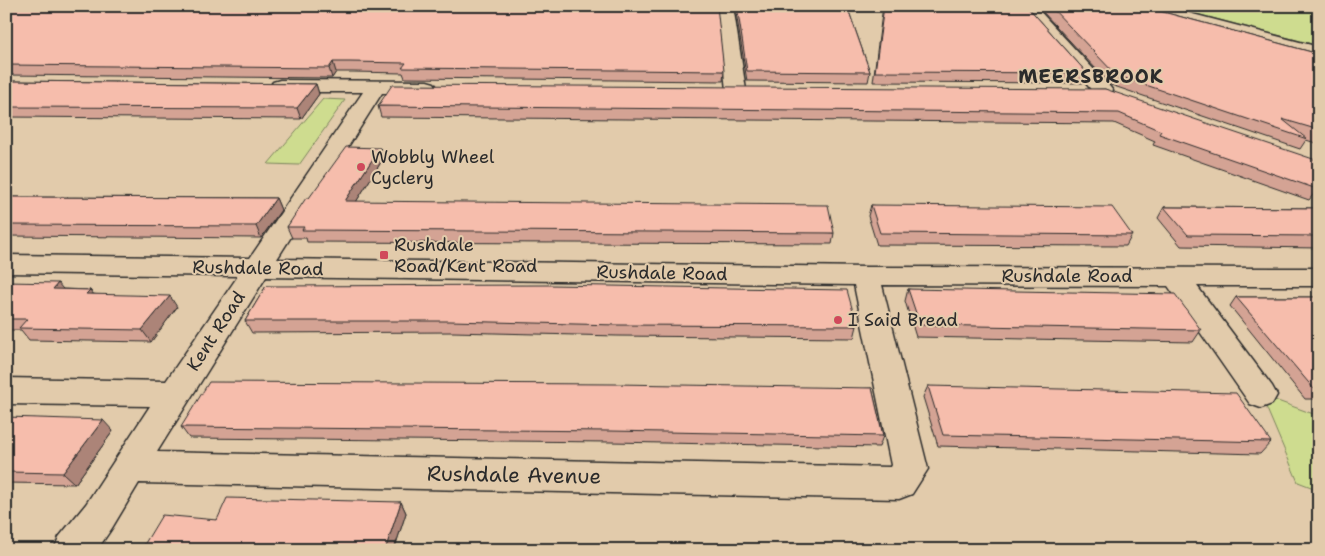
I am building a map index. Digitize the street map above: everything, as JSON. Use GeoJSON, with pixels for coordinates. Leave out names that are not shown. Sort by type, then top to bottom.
{"type":"FeatureCollection","features":[{"type":"Feature","properties":{"kind":"street"},"geometry":{"type":"LineString","coordinates":[[725,6],[736,90]]}},
{"type":"Feature","properties":{"kind":"street"},"geometry":{"type":"LineString","coordinates":[[1026,6],[1102,93]]}},
{"type":"Feature","properties":{"kind":"street"},"geometry":{"type":"LineString","coordinates":[[1143,6],[1319,54]]}},
{"type":"Feature","properties":{"kind":"street"},"geometry":{"type":"LineString","coordinates":[[260,86],[448,87]]}},
{"type":"Feature","properties":{"kind":"street","name":"Kent Road"},"geometry":{"type":"LineString","coordinates":[[73,550],[98,516],[174,394],[376,87]]}},
{"type":"Feature","properties":{"kind":"street"},"geometry":{"type":"LineString","coordinates":[[716,89],[756,90]]}},
{"type":"Feature","properties":{"kind":"street","name":"Rushdale Road"},"geometry":{"type":"LineString","coordinates":[[6,264],[866,276],[1319,277]]}},
{"type":"Feature","properties":{"kind":"street","name":"Rushdale Avenue"},"geometry":{"type":"LineString","coordinates":[[129,467],[899,483],[910,469],[866,276]]}},
{"type":"Feature","properties":{"kind":"street"},"geometry":{"type":"LineString","coordinates":[[1176,277],[1261,395]]}},
{"type":"Feature","properties":{"kind":"street"},"geometry":{"type":"LineString","coordinates":[[6,391],[174,394]]}},
{"type":"Feature","properties":{"kind":"green space"},"geometry":{"type":"Polygon","coordinates":[[[1166,6],[1319,6],[1319,46],[1166,6]]]}},
{"type":"Feature","properties":{"kind":"green space"},"geometry":{"type":"Polygon","coordinates":[[[323,99],[345,100],[299,165],[268,164],[323,99]]]}},
{"type":"Feature","properties":{"kind":"green space"},"geometry":{"type":"Polygon","coordinates":[[[1261,395],[1319,416],[1319,490],[1298,482],[1261,395]]]}},
{"type":"Feature","properties":{"kind":"building"},"geometry":{"type":"Polygon","coordinates":[[[6,6],[717,6],[724,71],[402,68],[406,63],[350,62],[333,62],[329,68],[6,65],[6,6]]]}},
{"type":"Feature","properties":{"kind":"building"},"geometry":{"type":"Polygon","coordinates":[[[737,6],[847,6],[870,72],[747,71],[737,6]]]}},
{"type":"Feature","properties":{"kind":"building"},"geometry":{"type":"Polygon","coordinates":[[[884,6],[1027,6],[1087,73],[875,72],[884,6]]]}},
{"type":"Feature","properties":{"kind":"building"},"geometry":{"type":"Polygon","coordinates":[[[1050,6],[1141,6],[1319,54],[1319,130],[1282,119],[1307,139],[1116,75],[1050,6]]]}},
{"type":"Feature","properties":{"kind":"building"},"geometry":{"type":"Polygon","coordinates":[[[6,81],[316,84],[297,108],[6,107],[6,81]]]}},
{"type":"Feature","properties":{"kind":"building"},"geometry":{"type":"Polygon","coordinates":[[[392,85],[1105,89],[1319,161],[1319,187],[1317,189],[1159,134],[1161,131],[1119,113],[378,106],[392,85]]]}},
{"type":"Feature","properties":{"kind":"building"},"geometry":{"type":"Polygon","coordinates":[[[346,147],[380,148],[345,201],[828,205],[834,233],[302,230],[304,227],[287,227],[306,198],[309,198],[346,147]]]}},
{"type":"Feature","properties":{"kind":"building"},"geometry":{"type":"Polygon","coordinates":[[[6,197],[276,198],[256,226],[6,225],[6,197]]]}},
{"type":"Feature","properties":{"kind":"building"},"geometry":{"type":"Polygon","coordinates":[[[871,205],[1112,207],[1132,235],[880,233],[871,205]]]}},
{"type":"Feature","properties":{"kind":"building"},"geometry":{"type":"Polygon","coordinates":[[[1164,207],[1319,208],[1319,236],[1188,235],[1164,207]]]}},
{"type":"Feature","properties":{"kind":"building"},"geometry":{"type":"Polygon","coordinates":[[[6,282],[58,283],[53,289],[90,290],[86,294],[170,296],[142,330],[19,328],[27,319],[6,319],[6,282]]]}},
{"type":"Feature","properties":{"kind":"building"},"geometry":{"type":"Polygon","coordinates":[[[549,285],[847,290],[857,326],[617,325],[450,321],[245,321],[266,286],[549,285]]]}},
{"type":"Feature","properties":{"kind":"building"},"geometry":{"type":"Polygon","coordinates":[[[908,289],[1175,294],[1201,330],[920,325],[908,289]]]}},
{"type":"Feature","properties":{"kind":"building"},"geometry":{"type":"Polygon","coordinates":[[[1236,297],[1319,297],[1319,390],[1314,389],[1236,297]]]}},
{"type":"Feature","properties":{"kind":"building"},"geometry":{"type":"Polygon","coordinates":[[[209,382],[614,384],[872,388],[883,436],[181,427],[209,382]]]}},
{"type":"Feature","properties":{"kind":"building"},"geometry":{"type":"Polygon","coordinates":[[[928,386],[1236,393],[1271,442],[943,435],[928,386]]]}},
{"type":"Feature","properties":{"kind":"building"},"geometry":{"type":"Polygon","coordinates":[[[6,417],[103,420],[63,473],[6,472],[6,417]]]}},
{"type":"Feature","properties":{"kind":"building"},"geometry":{"type":"Polygon","coordinates":[[[227,498],[401,502],[385,550],[203,550],[144,545],[162,515],[217,520],[227,498]]]}},
{"type":"Feature","properties":{"kind":"place","name":"Wobbly Wheel Cyclery"},"geometry":{"type":"Point","coordinates":[361,167]}},
{"type":"Feature","properties":{"kind":"place","name":"Rushdale Road/Kent Road"},"geometry":{"type":"Point","coordinates":[384,255]}},
{"type":"Feature","properties":{"kind":"place","name":"I Said Bread"},"geometry":{"type":"Point","coordinates":[838,320]}},
{"type":"Feature","properties":{"kind":"district","name":"MEERSBROOK"},"geometry":{"type":"Point","coordinates":[1091,76]}}]}
